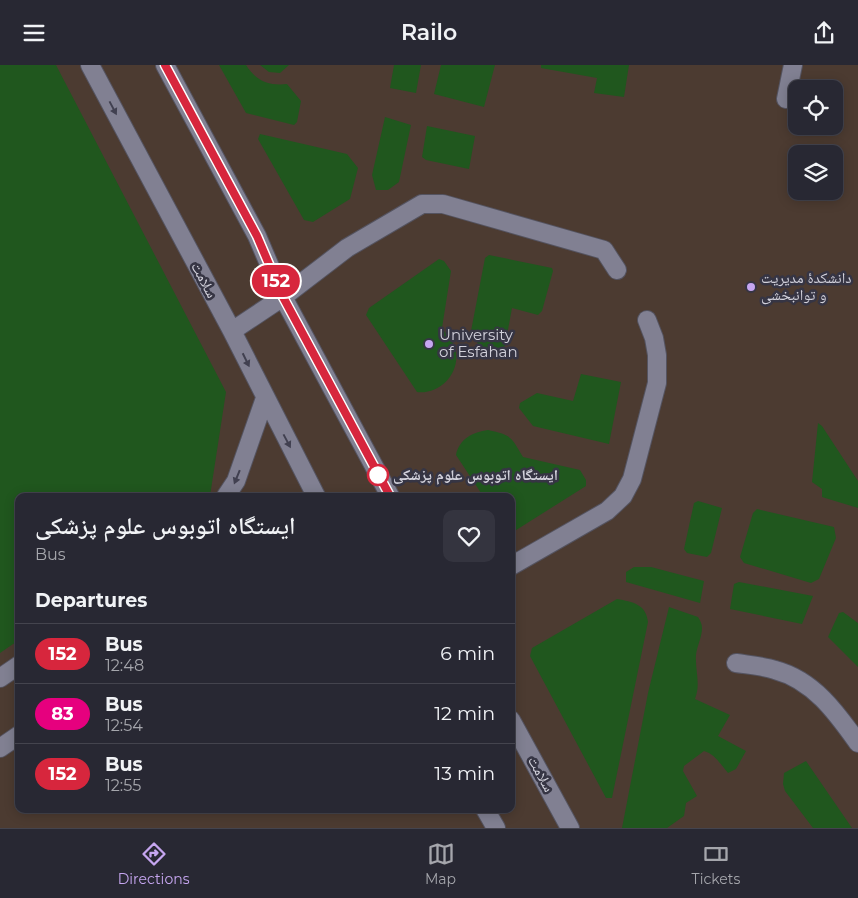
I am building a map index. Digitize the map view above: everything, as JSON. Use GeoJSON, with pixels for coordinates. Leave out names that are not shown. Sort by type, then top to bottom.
{"type":"FeatureCollection","features":[{"type":"Feature","properties":{"kind":"lane","name":"سلامت"},"geometry":{"type":"LineString","coordinates":[[90,65],[232,331],[314,493]]}},
{"type":"Feature","properties":{"kind":"lane"},"geometry":{"type":"LineString","coordinates":[[165,65],[257,236],[283,297],[388,493]]}},
{"type":"Feature","properties":{"kind":"lane"},"geometry":{"type":"LineString","coordinates":[[786,99],[793,65]]}},
{"type":"Feature","properties":{"kind":"lane"},"geometry":{"type":"LineString","coordinates":[[232,331],[283,297],[348,248],[422,204],[443,204],[604,250],[617,271]]}},
{"type":"Feature","properties":{"kind":"lane"},"geometry":{"type":"LineString","coordinates":[[515,564],[608,511],[623,495],[632,479],[657,383],[657,355],[654,338],[647,320]]}},
{"type":"Feature","properties":{"kind":"lane"},"geometry":{"type":"LineString","coordinates":[[228,493],[236,481],[265,398]]}},
{"type":"Feature","properties":{"kind":"lane"},"geometry":{"type":"LineString","coordinates":[[736,663],[776,670],[811,687],[839,716],[858,743]]}},
{"type":"Feature","properties":{"kind":"lane"},"geometry":{"type":"LineString","coordinates":[[0,678],[15,668]]}},
{"type":"Feature","properties":{"kind":"lane","name":"سلامت"},"geometry":{"type":"LineString","coordinates":[[515,727],[570,828]]}},
{"type":"Feature","properties":{"kind":"lane"},"geometry":{"type":"LineString","coordinates":[[0,748],[15,738]]}},
{"type":"Feature","properties":{"kind":"lane"},"geometry":{"type":"LineString","coordinates":[[487,813],[496,828]]}},
{"type":"Feature","properties":{"kind":"shaded area","name":"University of Esfahan"},"geometry":{"type":"Polygon","coordinates":[[[0,65],[858,65],[858,828],[0,828],[0,65]]]}},
{"type":"Feature","properties":{"kind":"green space"},"geometry":{"type":"Polygon","coordinates":[[[0,65],[56,65],[226,392],[210,493],[15,493],[15,643],[0,653],[0,65]]]}},
{"type":"Feature","properties":{"kind":"green space"},"geometry":{"type":"Polygon","coordinates":[[[219,65],[246,65],[259,79],[274,84],[287,84],[301,101],[297,122],[294,125],[246,113],[219,65]]]}},
{"type":"Feature","properties":{"kind":"green space"},"geometry":{"type":"Polygon","coordinates":[[[260,65],[289,65],[280,73],[269,72],[260,65]]]}},
{"type":"Feature","properties":{"kind":"green space"},"geometry":{"type":"Polygon","coordinates":[[[394,65],[421,65],[416,93],[390,88],[394,65]]]}},
{"type":"Feature","properties":{"kind":"green space"},"geometry":{"type":"Polygon","coordinates":[[[441,65],[495,65],[484,107],[434,94],[441,65]]]}},
{"type":"Feature","properties":{"kind":"green space"},"geometry":{"type":"Polygon","coordinates":[[[541,65],[629,65],[624,97],[594,93],[597,78],[541,68],[541,65]]]}},
{"type":"Feature","properties":{"kind":"green space"},"geometry":{"type":"Polygon","coordinates":[[[385,117],[411,125],[399,182],[388,190],[376,190],[372,175],[385,117]]]}},
{"type":"Feature","properties":{"kind":"green space"},"geometry":{"type":"Polygon","coordinates":[[[427,126],[475,136],[469,169],[426,160],[422,157],[427,126]]]}},
{"type":"Feature","properties":{"kind":"green space"},"geometry":{"type":"Polygon","coordinates":[[[260,134],[347,154],[358,168],[350,199],[313,222],[304,220],[258,139],[260,134]]]}},
{"type":"Feature","properties":{"kind":"green space"},"geometry":{"type":"Polygon","coordinates":[[[489,255],[552,268],[553,271],[542,311],[538,315],[512,308],[505,346],[487,357],[484,355],[471,331],[485,258],[489,255]]]}},
{"type":"Feature","properties":{"kind":"green space"},"geometry":{"type":"Polygon","coordinates":[[[439,259],[444,261],[451,271],[442,328],[455,348],[455,365],[452,373],[441,386],[426,392],[417,392],[366,315],[369,308],[439,259]]]}},
{"type":"Feature","properties":{"kind":"green space"},"geometry":{"type":"Polygon","coordinates":[[[581,374],[621,382],[609,444],[533,426],[519,408],[520,403],[537,393],[573,401],[581,374]]]}},
{"type":"Feature","properties":{"kind":"green space"},"geometry":{"type":"Polygon","coordinates":[[[818,423],[822,426],[858,481],[858,508],[822,497],[822,489],[812,482],[818,423]]]}},
{"type":"Feature","properties":{"kind":"green space"},"geometry":{"type":"Polygon","coordinates":[[[488,430],[506,435],[516,445],[523,457],[580,470],[586,480],[586,486],[515,531],[515,493],[481,493],[456,455],[463,441],[477,433],[488,430]]]}},
{"type":"Feature","properties":{"kind":"green space"},"geometry":{"type":"Polygon","coordinates":[[[698,501],[722,508],[711,553],[707,557],[687,553],[684,549],[694,503],[698,501]]]}},
{"type":"Feature","properties":{"kind":"green space"},"geometry":{"type":"Polygon","coordinates":[[[757,509],[834,527],[836,538],[819,579],[811,583],[744,563],[740,557],[753,513],[757,509]]]}},
{"type":"Feature","properties":{"kind":"green space"},"geometry":{"type":"Polygon","coordinates":[[[634,567],[651,567],[704,581],[700,603],[626,582],[626,572],[634,567]]]}},
{"type":"Feature","properties":{"kind":"green space"},"geometry":{"type":"Polygon","coordinates":[[[739,582],[813,596],[802,624],[730,609],[734,584],[739,582]]]}},
{"type":"Feature","properties":{"kind":"green space"},"geometry":{"type":"Polygon","coordinates":[[[617,599],[638,605],[645,611],[648,622],[612,798],[606,798],[530,656],[532,648],[617,599]]]}},
{"type":"Feature","properties":{"kind":"green space"},"geometry":{"type":"Polygon","coordinates":[[[669,607],[698,617],[702,628],[696,655],[698,683],[695,699],[730,715],[718,736],[746,751],[736,769],[728,773],[715,757],[704,751],[684,766],[683,771],[697,796],[686,803],[684,816],[667,828],[622,828],[648,693],[669,607]]]}},
{"type":"Feature","properties":{"kind":"green space"},"geometry":{"type":"Polygon","coordinates":[[[843,612],[858,623],[858,667],[828,637],[839,613],[843,612]]]}},
{"type":"Feature","properties":{"kind":"green space"},"geometry":{"type":"Polygon","coordinates":[[[806,761],[852,828],[813,828],[785,791],[783,784],[784,773],[806,761]]]}},
{"type":"Feature","properties":{"kind":"bus line","name":"152"},"geometry":{"type":"LineString","coordinates":[[165,65],[257,236],[283,297],[388,493]]}},
{"type":"Feature","properties":{"kind":"place","name":"دانشکدهٔ مدیریت و توانبخشی"},"geometry":{"type":"Point","coordinates":[751,287]}},
{"type":"Feature","properties":{"kind":"place","name":"University of Esfahan"},"geometry":{"type":"Point","coordinates":[429,344]}},
{"type":"Feature","properties":{"kind":"place","name":"ایستگاه اتوبوس علوم پزشکی"},"geometry":{"type":"Point","coordinates":[378,475]}}]}
